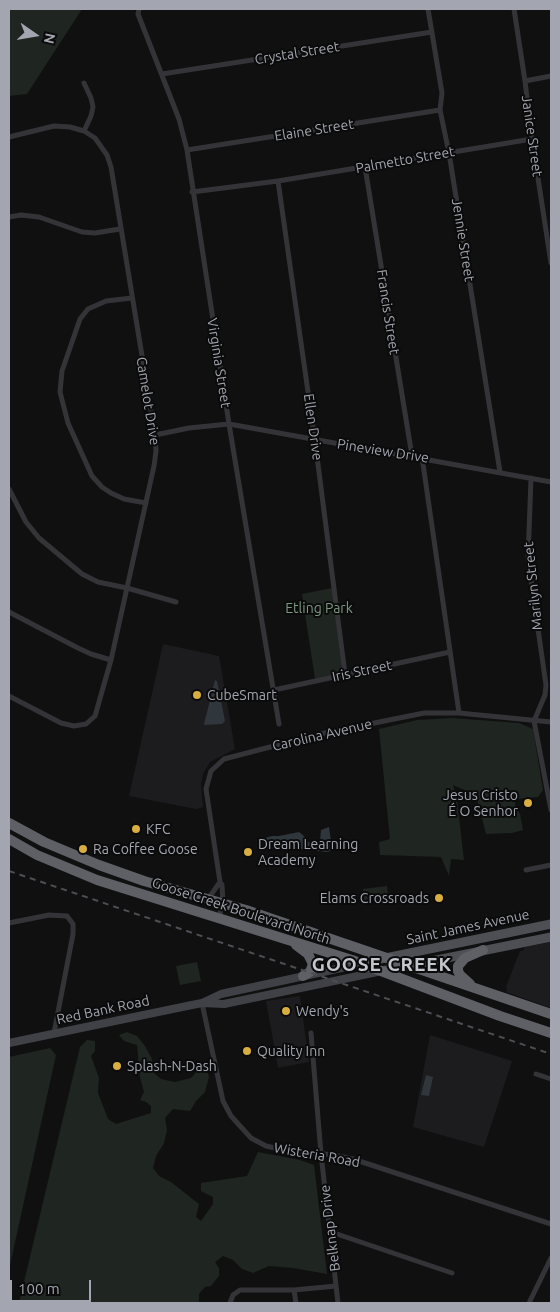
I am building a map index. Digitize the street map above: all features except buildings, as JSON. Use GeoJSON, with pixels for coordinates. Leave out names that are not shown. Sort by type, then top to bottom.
{"type":"FeatureCollection","features":[{"type":"Feature","properties":{"kind":"highway"},"geometry":{"type":"LineString","coordinates":[[9,823],[44,842],[144,881],[224,903],[551,1014]]}},
{"type":"Feature","properties":{"kind":"highway","name":"Goose Creek Boulevard North"},"geometry":{"type":"LineString","coordinates":[[9,840],[37,855],[97,880],[360,963],[491,1013],[551,1033]]}},
{"type":"Feature","properties":{"kind":"highway"},"geometry":{"type":"LineString","coordinates":[[285,938],[312,958],[312,969],[303,976]]}},
{"type":"Feature","properties":{"kind":"highway"},"geometry":{"type":"LineString","coordinates":[[482,991],[466,981],[458,971],[460,962],[483,950]]}},
{"type":"Feature","properties":{"kind":"main road","name":"Saint James Avenue"},"geometry":{"type":"LineString","coordinates":[[360,963],[551,924]]}},
{"type":"Feature","properties":{"kind":"main road","name":"Saint James Avenue"},"geometry":{"type":"LineString","coordinates":[[382,971],[551,937]]}},
{"type":"Feature","properties":{"kind":"main road","name":"Red Bank Road"},"geometry":{"type":"LineString","coordinates":[[9,1043],[202,1003],[221,994],[360,963]]}},
{"type":"Feature","properties":{"kind":"main road","name":"Red Bank Road"},"geometry":{"type":"LineString","coordinates":[[202,1003],[224,1004],[382,971]]}},
{"type":"Feature","properties":{"kind":"street","name":"Virginia Street"},"geometry":{"type":"LineString","coordinates":[[139,9],[138,14],[179,119],[187,150],[229,424],[279,724]]}},
{"type":"Feature","properties":{"kind":"street","name":"Jennie Street"},"geometry":{"type":"LineString","coordinates":[[428,9],[442,93],[440,110],[449,153],[500,472]]}},
{"type":"Feature","properties":{"kind":"street","name":"Janice Street"},"geometry":{"type":"LineString","coordinates":[[514,9],[551,264]]}},
{"type":"Feature","properties":{"kind":"street","name":"Crystal Street"},"geometry":{"type":"LineString","coordinates":[[162,74],[432,32]]}},
{"type":"Feature","properties":{"kind":"street"},"geometry":{"type":"LineString","coordinates":[[525,81],[551,76]]}},
{"type":"Feature","properties":{"kind":"street"},"geometry":{"type":"LineString","coordinates":[[9,136],[54,126],[70,127],[84,131],[93,107],[92,98],[84,83]]}},
{"type":"Feature","properties":{"kind":"street","name":"Elaine Street"},"geometry":{"type":"LineString","coordinates":[[187,150],[440,110]]}},
{"type":"Feature","properties":{"kind":"street","name":"Camelot Drive"},"geometry":{"type":"LineString","coordinates":[[9,696],[61,723],[74,726],[86,724],[95,716],[111,660],[154,466],[155,435],[110,167],[107,156],[95,138],[84,131]]}},
{"type":"Feature","properties":{"kind":"street","name":"Palmetto Street"},"geometry":{"type":"LineString","coordinates":[[192,192],[278,181],[532,139]]}},
{"type":"Feature","properties":{"kind":"street","name":"Francis Street"},"geometry":{"type":"LineString","coordinates":[[365,167],[412,456]]}},
{"type":"Feature","properties":{"kind":"street","name":"Ellen Drive"},"geometry":{"type":"LineString","coordinates":[[278,181],[316,441],[344,674]]}},
{"type":"Feature","properties":{"kind":"street"},"geometry":{"type":"LineString","coordinates":[[9,216],[39,217],[82,232],[95,233],[120,229]]}},
{"type":"Feature","properties":{"kind":"street"},"geometry":{"type":"LineString","coordinates":[[132,298],[106,301],[88,309],[80,319],[62,371],[60,392],[68,423],[92,476],[102,487],[111,493],[124,499],[146,503]]}},
{"type":"Feature","properties":{"kind":"street","name":"Pineview Drive"},"geometry":{"type":"LineString","coordinates":[[155,435],[189,428],[229,424],[551,482]]}},
{"type":"Feature","properties":{"kind":"street"},"geometry":{"type":"LineString","coordinates":[[422,458],[459,713]]}},
{"type":"Feature","properties":{"kind":"street","name":"Marilyn Street"},"geometry":{"type":"LineString","coordinates":[[531,478],[528,559],[546,685],[545,695],[534,721]]}},
{"type":"Feature","properties":{"kind":"street"},"geometry":{"type":"LineString","coordinates":[[9,489],[26,522],[39,538],[82,574],[98,582],[176,602]]}},
{"type":"Feature","properties":{"kind":"street"},"geometry":{"type":"LineString","coordinates":[[9,612],[78,648],[111,660]]}},
{"type":"Feature","properties":{"kind":"street","name":"Iris Street"},"geometry":{"type":"LineString","coordinates":[[274,690],[450,652]]}},
{"type":"Feature","properties":{"kind":"street","name":"Carolina Avenue"},"geometry":{"type":"LineString","coordinates":[[224,903],[206,789],[211,770],[219,762],[230,756],[320,734],[424,713],[459,713],[551,722]]}},
{"type":"Feature","properties":{"kind":"street"},"geometry":{"type":"LineString","coordinates":[[534,721],[551,810]]}},
{"type":"Feature","properties":{"kind":"street"},"geometry":{"type":"LineString","coordinates":[[526,870],[551,865]]}},
{"type":"Feature","properties":{"kind":"street"},"geometry":{"type":"LineString","coordinates":[[208,898],[220,882]]}},
{"type":"Feature","properties":{"kind":"street"},"geometry":{"type":"LineString","coordinates":[[219,917],[224,903]]}},
{"type":"Feature","properties":{"kind":"street"},"geometry":{"type":"LineString","coordinates":[[9,923],[49,915],[67,916],[73,924],[73,934],[54,1033]]}},
{"type":"Feature","properties":{"kind":"street","name":"Wisteria Road"},"geometry":{"type":"LineString","coordinates":[[202,1003],[223,1101],[230,1116],[252,1138],[266,1146],[302,1153],[353,1159],[551,1224]]}},
{"type":"Feature","properties":{"kind":"street","name":"Belknap Drive"},"geometry":{"type":"LineString","coordinates":[[311,1033],[321,1154],[338,1303]]}},
{"type":"Feature","properties":{"kind":"street"},"geometry":{"type":"LineString","coordinates":[[536,1074],[551,1079]]}},
{"type":"Feature","properties":{"kind":"street"},"geometry":{"type":"LineString","coordinates":[[331,1232],[452,1273]]}},
{"type":"Feature","properties":{"kind":"street"},"geometry":{"type":"LineString","coordinates":[[529,1303],[551,1258]]}},
{"type":"Feature","properties":{"kind":"street"},"geometry":{"type":"LineString","coordinates":[[230,1303],[233,1295],[240,1290],[294,1290],[336,1286]]}},
{"type":"Feature","properties":{"kind":"street"},"geometry":{"type":"LineString","coordinates":[[294,1290],[296,1303]]}},
{"type":"Feature","properties":{"kind":"shaded area"},"geometry":{"type":"Polygon","coordinates":[[[163,644],[219,656],[235,749],[210,762],[203,774],[201,785],[203,807],[196,809],[129,796],[163,644]]]}},
{"type":"Feature","properties":{"kind":"shaded area"},"geometry":{"type":"Polygon","coordinates":[[[215,680],[217,681],[225,721],[222,724],[205,725],[204,724],[215,680]]]}},
{"type":"Feature","properties":{"kind":"shaded area"},"geometry":{"type":"Polygon","coordinates":[[[329,827],[332,848],[327,852],[269,845],[264,840],[272,836],[299,832],[307,841],[314,845],[320,842],[321,830],[329,827]]]}},
{"type":"Feature","properties":{"kind":"shaded area"},"geometry":{"type":"Polygon","coordinates":[[[551,942],[551,1008],[506,992],[506,987],[520,951],[523,951],[525,947],[551,942]]]}},
{"type":"Feature","properties":{"kind":"shaded area"},"geometry":{"type":"Polygon","coordinates":[[[300,996],[309,1062],[278,1068],[266,1001],[300,996]]]}},
{"type":"Feature","properties":{"kind":"shaded area"},"geometry":{"type":"Polygon","coordinates":[[[430,1035],[512,1061],[484,1147],[413,1127],[430,1035]]]}},
{"type":"Feature","properties":{"kind":"shaded area"},"geometry":{"type":"Polygon","coordinates":[[[426,1075],[433,1077],[429,1096],[421,1095],[426,1075]]]}},
{"type":"Feature","properties":{"kind":"green space"},"geometry":{"type":"Polygon","coordinates":[[[9,9],[82,9],[27,94],[9,96],[9,9]]]}},
{"type":"Feature","properties":{"kind":"green space","name":"Etling Park"},"geometry":{"type":"Polygon","coordinates":[[[332,588],[342,670],[341,673],[315,679],[302,594],[332,588]]]}},
{"type":"Feature","properties":{"kind":"green space"},"geometry":{"type":"Polygon","coordinates":[[[452,718],[519,723],[533,729],[543,790],[538,797],[516,799],[515,804],[520,814],[523,830],[512,833],[486,834],[476,795],[453,785],[457,800],[464,860],[451,859],[449,876],[441,857],[380,855],[379,842],[390,839],[379,729],[417,720],[452,718]]]}},
{"type":"Feature","properties":{"kind":"green space"},"geometry":{"type":"Polygon","coordinates":[[[387,886],[389,902],[379,904],[374,899],[364,900],[363,889],[387,886]]]}},
{"type":"Feature","properties":{"kind":"green space"},"geometry":{"type":"Polygon","coordinates":[[[197,962],[201,981],[180,985],[176,966],[197,962]]]}},
{"type":"Feature","properties":{"kind":"green space"},"geometry":{"type":"Polygon","coordinates":[[[127,1032],[137,1036],[145,1046],[152,1059],[154,1073],[161,1079],[175,1082],[191,1078],[198,1070],[206,1068],[209,1077],[205,1092],[190,1111],[173,1109],[165,1118],[167,1130],[164,1143],[156,1156],[153,1168],[159,1176],[171,1182],[199,1204],[196,1217],[201,1221],[213,1204],[213,1197],[201,1191],[201,1183],[247,1176],[258,1152],[300,1160],[314,1165],[327,1274],[269,1266],[253,1273],[242,1269],[233,1260],[223,1256],[215,1262],[219,1268],[219,1276],[211,1286],[205,1287],[199,1294],[199,1303],[19,1303],[80,1047],[87,1040],[95,1041],[95,1051],[91,1056],[99,1078],[98,1093],[108,1119],[116,1124],[151,1113],[151,1106],[140,1100],[144,1092],[140,1077],[137,1045],[124,1041],[119,1035],[127,1032]]]}},
{"type":"Feature","properties":{"kind":"green space"},"geometry":{"type":"Polygon","coordinates":[[[50,1048],[56,1055],[9,1270],[9,1057],[50,1048]]]}},
{"type":"Feature","properties":{"kind":"railway"},"geometry":{"type":"LineString","coordinates":[[9,871],[551,1054]]}},
{"type":"Feature","properties":{"kind":"place","name":"CubeSmart"},"geometry":{"type":"Point","coordinates":[197,695]}},
{"type":"Feature","properties":{"kind":"place","name":"Jesus Cristo É O Senhor"},"geometry":{"type":"Point","coordinates":[528,803]}},
{"type":"Feature","properties":{"kind":"place","name":"KFC"},"geometry":{"type":"Point","coordinates":[136,829]}},
{"type":"Feature","properties":{"kind":"place","name":"Ra Coffee Goose"},"geometry":{"type":"Point","coordinates":[83,849]}},
{"type":"Feature","properties":{"kind":"place","name":"Dream Learning Academy"},"geometry":{"type":"Point","coordinates":[248,852]}},
{"type":"Feature","properties":{"kind":"place","name":"Elams Crossroads"},"geometry":{"type":"Point","coordinates":[439,898]}},
{"type":"Feature","properties":{"kind":"place","name":"Wendy's"},"geometry":{"type":"Point","coordinates":[286,1011]}},
{"type":"Feature","properties":{"kind":"place","name":"Quality Inn"},"geometry":{"type":"Point","coordinates":[247,1051]}},
{"type":"Feature","properties":{"kind":"place","name":"Splash-N-Dash"},"geometry":{"type":"Point","coordinates":[117,1066]}},
{"type":"Feature","properties":{"kind":"district","name":"GOOSE CREEK"},"geometry":{"type":"Point","coordinates":[382,965]}}]}
